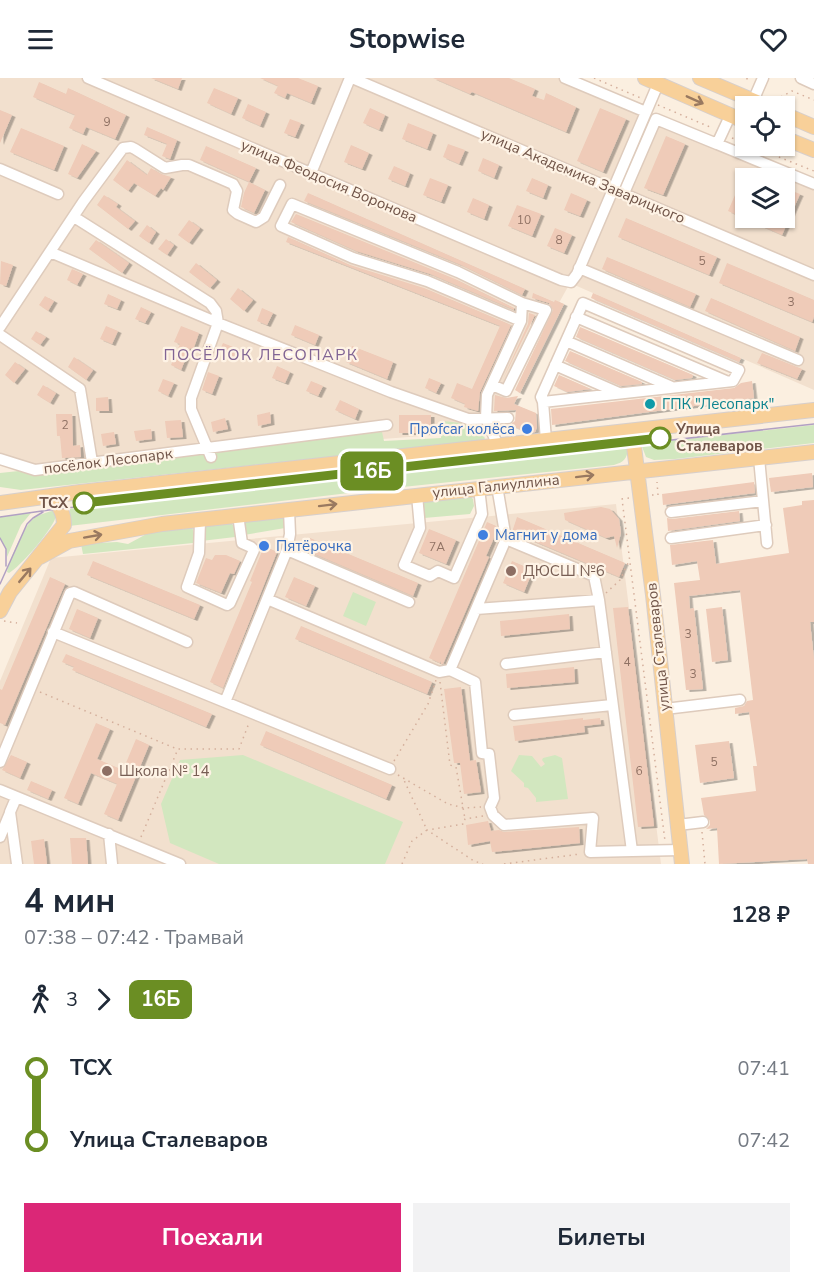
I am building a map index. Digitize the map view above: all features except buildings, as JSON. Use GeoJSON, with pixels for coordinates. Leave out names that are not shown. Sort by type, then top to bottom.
{"type":"FeatureCollection","features":[{"type":"Feature","properties":{"kind":"main road"},"geometry":{"type":"LineString","coordinates":[[645,78],[735,117]]}},
{"type":"Feature","properties":{"kind":"main road"},"geometry":{"type":"LineString","coordinates":[[700,78],[735,96]]}},
{"type":"Feature","properties":{"kind":"main road"},"geometry":{"type":"LineString","coordinates":[[795,118],[814,126]]}},
{"type":"Feature","properties":{"kind":"main road"},"geometry":{"type":"LineString","coordinates":[[795,142],[814,150]]}},
{"type":"Feature","properties":{"kind":"main road"},"geometry":{"type":"LineString","coordinates":[[0,503],[814,411]]}},
{"type":"Feature","properties":{"kind":"main road","name":"улица Сталеваров"},"geometry":{"type":"LineString","coordinates":[[632,431],[654,595],[682,857]]}},
{"type":"Feature","properties":{"kind":"main road","name":"улица Галиуллина"},"geometry":{"type":"LineString","coordinates":[[0,611],[5,590],[40,557],[58,545],[79,538],[238,515],[814,452]]}},
{"type":"Feature","properties":{"kind":"main road","name":"улица Галиуллина"},"geometry":{"type":"LineString","coordinates":[[40,557],[64,525],[64,516],[60,507],[50,496]]}},
{"type":"Feature","properties":{"kind":"main road"},"geometry":{"type":"LineString","coordinates":[[0,498],[19,500]]}},
{"type":"Feature","properties":{"kind":"street","name":"улица Феодосия Воронова"},"geometry":{"type":"LineString","coordinates":[[88,78],[561,280],[571,282],[579,268]]}},
{"type":"Feature","properties":{"kind":"street"},"geometry":{"type":"LineString","coordinates":[[311,173],[351,78]]}},
{"type":"Feature","properties":{"kind":"street","name":"улица Академика Заварицкого"},"geometry":{"type":"LineString","coordinates":[[351,78],[814,274]]}},
{"type":"Feature","properties":{"kind":"street"},"geometry":{"type":"LineString","coordinates":[[565,78],[646,112]]}},
{"type":"Feature","properties":{"kind":"street"},"geometry":{"type":"LineString","coordinates":[[755,96],[763,78]]}},
{"type":"Feature","properties":{"kind":"street"},"geometry":{"type":"LineString","coordinates":[[801,78],[814,84]]}},
{"type":"Feature","properties":{"kind":"street"},"geometry":{"type":"LineString","coordinates":[[658,84],[579,268],[798,360]]}},
{"type":"Feature","properties":{"kind":"street"},"geometry":{"type":"LineString","coordinates":[[717,144],[730,116]]}},
{"type":"Feature","properties":{"kind":"street"},"geometry":{"type":"LineString","coordinates":[[624,193],[656,118],[814,184]]}},
{"type":"Feature","properties":{"kind":"street"},"geometry":{"type":"LineString","coordinates":[[0,327],[120,151],[127,147],[135,149],[165,168],[186,165],[233,184],[237,191],[233,210],[253,221],[259,222],[264,217],[280,185]]}},
{"type":"Feature","properties":{"kind":"street"},"geometry":{"type":"LineString","coordinates":[[0,169],[58,194]]}},
{"type":"Feature","properties":{"kind":"street"},"geometry":{"type":"LineString","coordinates":[[492,385],[506,391],[546,310],[522,303],[458,272],[292,204],[281,226],[353,258],[427,281],[521,321]]}},
{"type":"Feature","properties":{"kind":"street"},"geometry":{"type":"LineString","coordinates":[[74,217],[210,303],[216,311],[218,322],[191,398],[191,409],[212,451]]}},
{"type":"Feature","properties":{"kind":"street"},"geometry":{"type":"LineString","coordinates":[[50,252],[424,404],[468,419],[508,418]]}},
{"type":"Feature","properties":{"kind":"street"},"geometry":{"type":"LineString","coordinates":[[498,446],[486,418],[487,395],[521,321],[522,303]]}},
{"type":"Feature","properties":{"kind":"street"},"geometry":{"type":"LineString","coordinates":[[543,402],[733,381],[739,370],[583,303],[541,397],[546,440]]}},
{"type":"Feature","properties":{"kind":"street"},"geometry":{"type":"LineString","coordinates":[[576,317],[726,381]]}},
{"type":"Feature","properties":{"kind":"street"},"geometry":{"type":"LineString","coordinates":[[0,335],[80,389],[92,462]]}},
{"type":"Feature","properties":{"kind":"street"},"geometry":{"type":"LineString","coordinates":[[566,341],[672,387]]}},
{"type":"Feature","properties":{"kind":"street"},"geometry":{"type":"LineString","coordinates":[[555,364],[619,393]]}},
{"type":"Feature","properties":{"kind":"street","name":"посёлок Лесопарк"},"geometry":{"type":"LineString","coordinates":[[0,459],[34,470],[212,451],[387,425]]}},
{"type":"Feature","properties":{"kind":"street"},"geometry":{"type":"LineString","coordinates":[[759,458],[767,543]]}},
{"type":"Feature","properties":{"kind":"street"},"geometry":{"type":"LineString","coordinates":[[445,671],[476,609],[506,539],[497,486]]}},
{"type":"Feature","properties":{"kind":"street"},"geometry":{"type":"LineString","coordinates":[[417,495],[420,528],[404,565],[430,576],[438,571],[454,578],[482,514],[479,488]]}},
{"type":"Feature","properties":{"kind":"street"},"geometry":{"type":"LineString","coordinates":[[671,512],[763,501]]}},
{"type":"Feature","properties":{"kind":"street"},"geometry":{"type":"LineString","coordinates":[[225,702],[287,550],[290,534],[289,510]]}},
{"type":"Feature","properties":{"kind":"street"},"geometry":{"type":"LineString","coordinates":[[200,520],[200,553],[187,587],[227,605],[230,603],[254,550],[242,543],[238,515]]}},
{"type":"Feature","properties":{"kind":"street"},"geometry":{"type":"LineString","coordinates":[[671,538],[766,525]]}},
{"type":"Feature","properties":{"kind":"street"},"geometry":{"type":"LineString","coordinates":[[506,539],[594,576],[632,851]]}},
{"type":"Feature","properties":{"kind":"street"},"geometry":{"type":"LineString","coordinates":[[287,550],[410,602]]}},
{"type":"Feature","properties":{"kind":"street"},"geometry":{"type":"LineString","coordinates":[[0,762],[69,594],[73,592],[187,642]]}},
{"type":"Feature","properties":{"kind":"street"},"geometry":{"type":"LineString","coordinates":[[267,599],[475,682],[482,753],[489,754],[494,798],[492,811],[504,825],[593,818],[590,852],[666,851],[682,857]]}},
{"type":"Feature","properties":{"kind":"street"},"geometry":{"type":"LineString","coordinates":[[476,609],[599,600]]}},
{"type":"Feature","properties":{"kind":"street"},"geometry":{"type":"LineString","coordinates":[[53,632],[390,769]]}},
{"type":"Feature","properties":{"kind":"street"},"geometry":{"type":"LineString","coordinates":[[506,664],[606,652]]}},
{"type":"Feature","properties":{"kind":"street"},"geometry":{"type":"LineString","coordinates":[[665,709],[740,700]]}},
{"type":"Feature","properties":{"kind":"street"},"geometry":{"type":"LineString","coordinates":[[514,715],[612,705]]}},
{"type":"Feature","properties":{"kind":"street"},"geometry":{"type":"LineString","coordinates":[[0,790],[175,863]]}},
{"type":"Feature","properties":{"kind":"street"},"geometry":{"type":"LineString","coordinates":[[0,837],[16,798]]}},
{"type":"Feature","properties":{"kind":"street"},"geometry":{"type":"LineString","coordinates":[[10,812],[17,864]]}},
{"type":"Feature","properties":{"kind":"street"},"geometry":{"type":"LineString","coordinates":[[678,825],[702,822]]}},
{"type":"Feature","properties":{"kind":"street"},"geometry":{"type":"LineString","coordinates":[[109,834],[112,864]]}},
{"type":"Feature","properties":{"kind":"path"},"geometry":{"type":"LineString","coordinates":[[783,96],[792,91],[814,100]]}},
{"type":"Feature","properties":{"kind":"path"},"geometry":{"type":"LineString","coordinates":[[725,135],[735,139]]}},
{"type":"Feature","properties":{"kind":"path"},"geometry":{"type":"LineString","coordinates":[[779,156],[814,171]]}},
{"type":"Feature","properties":{"kind":"path"},"geometry":{"type":"LineString","coordinates":[[634,497],[622,499],[666,851]]}},
{"type":"Feature","properties":{"kind":"path"},"geometry":{"type":"LineString","coordinates":[[599,600],[620,580],[630,559]]}},
{"type":"Feature","properties":{"kind":"path"},"geometry":{"type":"LineString","coordinates":[[0,621],[17,623]]}},
{"type":"Feature","properties":{"kind":"path"},"geometry":{"type":"LineString","coordinates":[[445,671],[390,769],[448,804],[492,811]]}},
{"type":"Feature","properties":{"kind":"path"},"geometry":{"type":"LineString","coordinates":[[402,864],[412,841],[427,830],[464,824],[464,808],[456,767],[450,765],[445,671]]}},
{"type":"Feature","properties":{"kind":"path"},"geometry":{"type":"LineString","coordinates":[[30,688],[178,749],[239,749],[253,714]]}},
{"type":"Feature","properties":{"kind":"path"},"geometry":{"type":"LineString","coordinates":[[137,846],[178,749]]}},
{"type":"Feature","properties":{"kind":"path"},"geometry":{"type":"LineString","coordinates":[[403,778],[427,830],[474,861],[483,864]]}},
{"type":"Feature","properties":{"kind":"path"},"geometry":{"type":"LineString","coordinates":[[465,819],[492,811]]}},
{"type":"Feature","properties":{"kind":"path"},"geometry":{"type":"LineString","coordinates":[[702,822],[705,864]]}},
{"type":"Feature","properties":{"kind":"path"},"geometry":{"type":"LineString","coordinates":[[504,864],[590,852]]}},
{"type":"Feature","properties":{"kind":"shaded area"},"geometry":{"type":"Polygon","coordinates":[[[0,78],[564,78],[735,149],[735,156],[752,156],[780,168],[735,168],[735,228],[795,228],[795,174],[814,182],[814,390],[570,283],[488,431],[24,466],[0,463],[0,78]]]}},
{"type":"Feature","properties":{"kind":"shaded area"},"geometry":{"type":"Polygon","coordinates":[[[616,504],[661,864],[0,864],[0,681],[51,558],[616,504]]]}},
{"type":"Feature","properties":{"kind":"green space"},"geometry":{"type":"Polygon","coordinates":[[[442,421],[482,425],[485,440],[21,490],[0,487],[0,473],[382,432],[384,441],[441,438],[442,421]]]}},
{"type":"Feature","properties":{"kind":"green space"},"geometry":{"type":"Polygon","coordinates":[[[814,425],[814,443],[675,459],[654,460],[646,457],[641,444],[814,425]]]}},
{"type":"Feature","properties":{"kind":"green space"},"geometry":{"type":"Polygon","coordinates":[[[625,446],[628,448],[626,457],[614,465],[374,490],[69,526],[70,509],[85,506],[625,446]]]}},
{"type":"Feature","properties":{"kind":"green space"},"geometry":{"type":"Polygon","coordinates":[[[469,495],[473,499],[474,506],[470,514],[424,518],[421,505],[424,500],[469,495]]]}},
{"type":"Feature","properties":{"kind":"green space"},"geometry":{"type":"Polygon","coordinates":[[[56,510],[52,525],[41,540],[20,564],[9,573],[7,572],[17,544],[29,523],[44,513],[56,510]]]}},
{"type":"Feature","properties":{"kind":"green space"},"geometry":{"type":"Polygon","coordinates":[[[31,513],[21,525],[7,557],[6,549],[0,538],[0,517],[31,513]]]}},
{"type":"Feature","properties":{"kind":"green space"},"geometry":{"type":"Polygon","coordinates":[[[277,515],[283,518],[285,528],[244,535],[240,521],[277,515]]]}},
{"type":"Feature","properties":{"kind":"green space"},"geometry":{"type":"Polygon","coordinates":[[[231,523],[234,526],[235,537],[201,541],[201,530],[206,525],[231,523]]]}},
{"type":"Feature","properties":{"kind":"green space"},"geometry":{"type":"Polygon","coordinates":[[[192,526],[195,538],[193,543],[83,554],[81,544],[117,542],[128,544],[154,530],[192,526]]]}},
{"type":"Feature","properties":{"kind":"green space"},"geometry":{"type":"Polygon","coordinates":[[[353,592],[376,602],[366,626],[343,616],[353,592]]]}},
{"type":"Feature","properties":{"kind":"green space"},"geometry":{"type":"Polygon","coordinates":[[[243,755],[403,822],[385,864],[219,864],[170,843],[161,804],[180,760],[243,755]]]}},
{"type":"Feature","properties":{"kind":"green space"},"geometry":{"type":"Polygon","coordinates":[[[519,755],[532,756],[541,767],[545,764],[543,758],[555,755],[562,758],[568,799],[536,802],[536,798],[528,788],[524,787],[524,783],[511,771],[519,755]]]}},
{"type":"Feature","properties":{"kind":"tram line"},"geometry":{"type":"LineString","coordinates":[[0,517],[814,424]]}},
{"type":"Feature","properties":{"kind":"tram line","name":"16Б"},"geometry":{"type":"LineString","coordinates":[[84,503],[660,438]]}},
{"type":"Feature","properties":{"kind":"tram line"},"geometry":{"type":"LineString","coordinates":[[0,584],[27,524],[43,512]]}},
{"type":"Feature","properties":{"kind":"tram line"},"geometry":{"type":"LineString","coordinates":[[0,538],[6,549],[6,566]]}},
{"type":"Feature","properties":{"kind":"place","name":"ГПК \"Лесопарк\""},"geometry":{"type":"Point","coordinates":[650,404]}},
{"type":"Feature","properties":{"kind":"place","name":"Проfcar колёса"},"geometry":{"type":"Point","coordinates":[527,429]}},
{"type":"Feature","properties":{"kind":"place","name":"Улица Сталеваров"},"geometry":{"type":"Point","coordinates":[660,438]}},
{"type":"Feature","properties":{"kind":"place","name":"ТСХ"},"geometry":{"type":"Point","coordinates":[84,503]}},
{"type":"Feature","properties":{"kind":"place","name":"Магнит у дома"},"geometry":{"type":"Point","coordinates":[483,535]}},
{"type":"Feature","properties":{"kind":"place","name":"Пятёрочка"},"geometry":{"type":"Point","coordinates":[264,546]}},
{"type":"Feature","properties":{"kind":"place","name":"ДЮСШ №6"},"geometry":{"type":"Point","coordinates":[511,571]}},
{"type":"Feature","properties":{"kind":"place","name":"Школа № 14"},"geometry":{"type":"Point","coordinates":[107,771]}},
{"type":"Feature","properties":{"kind":"district","name":"ПОСЁЛОК ЛЕСОПАРК"},"geometry":{"type":"Point","coordinates":[261,355]}}]}
